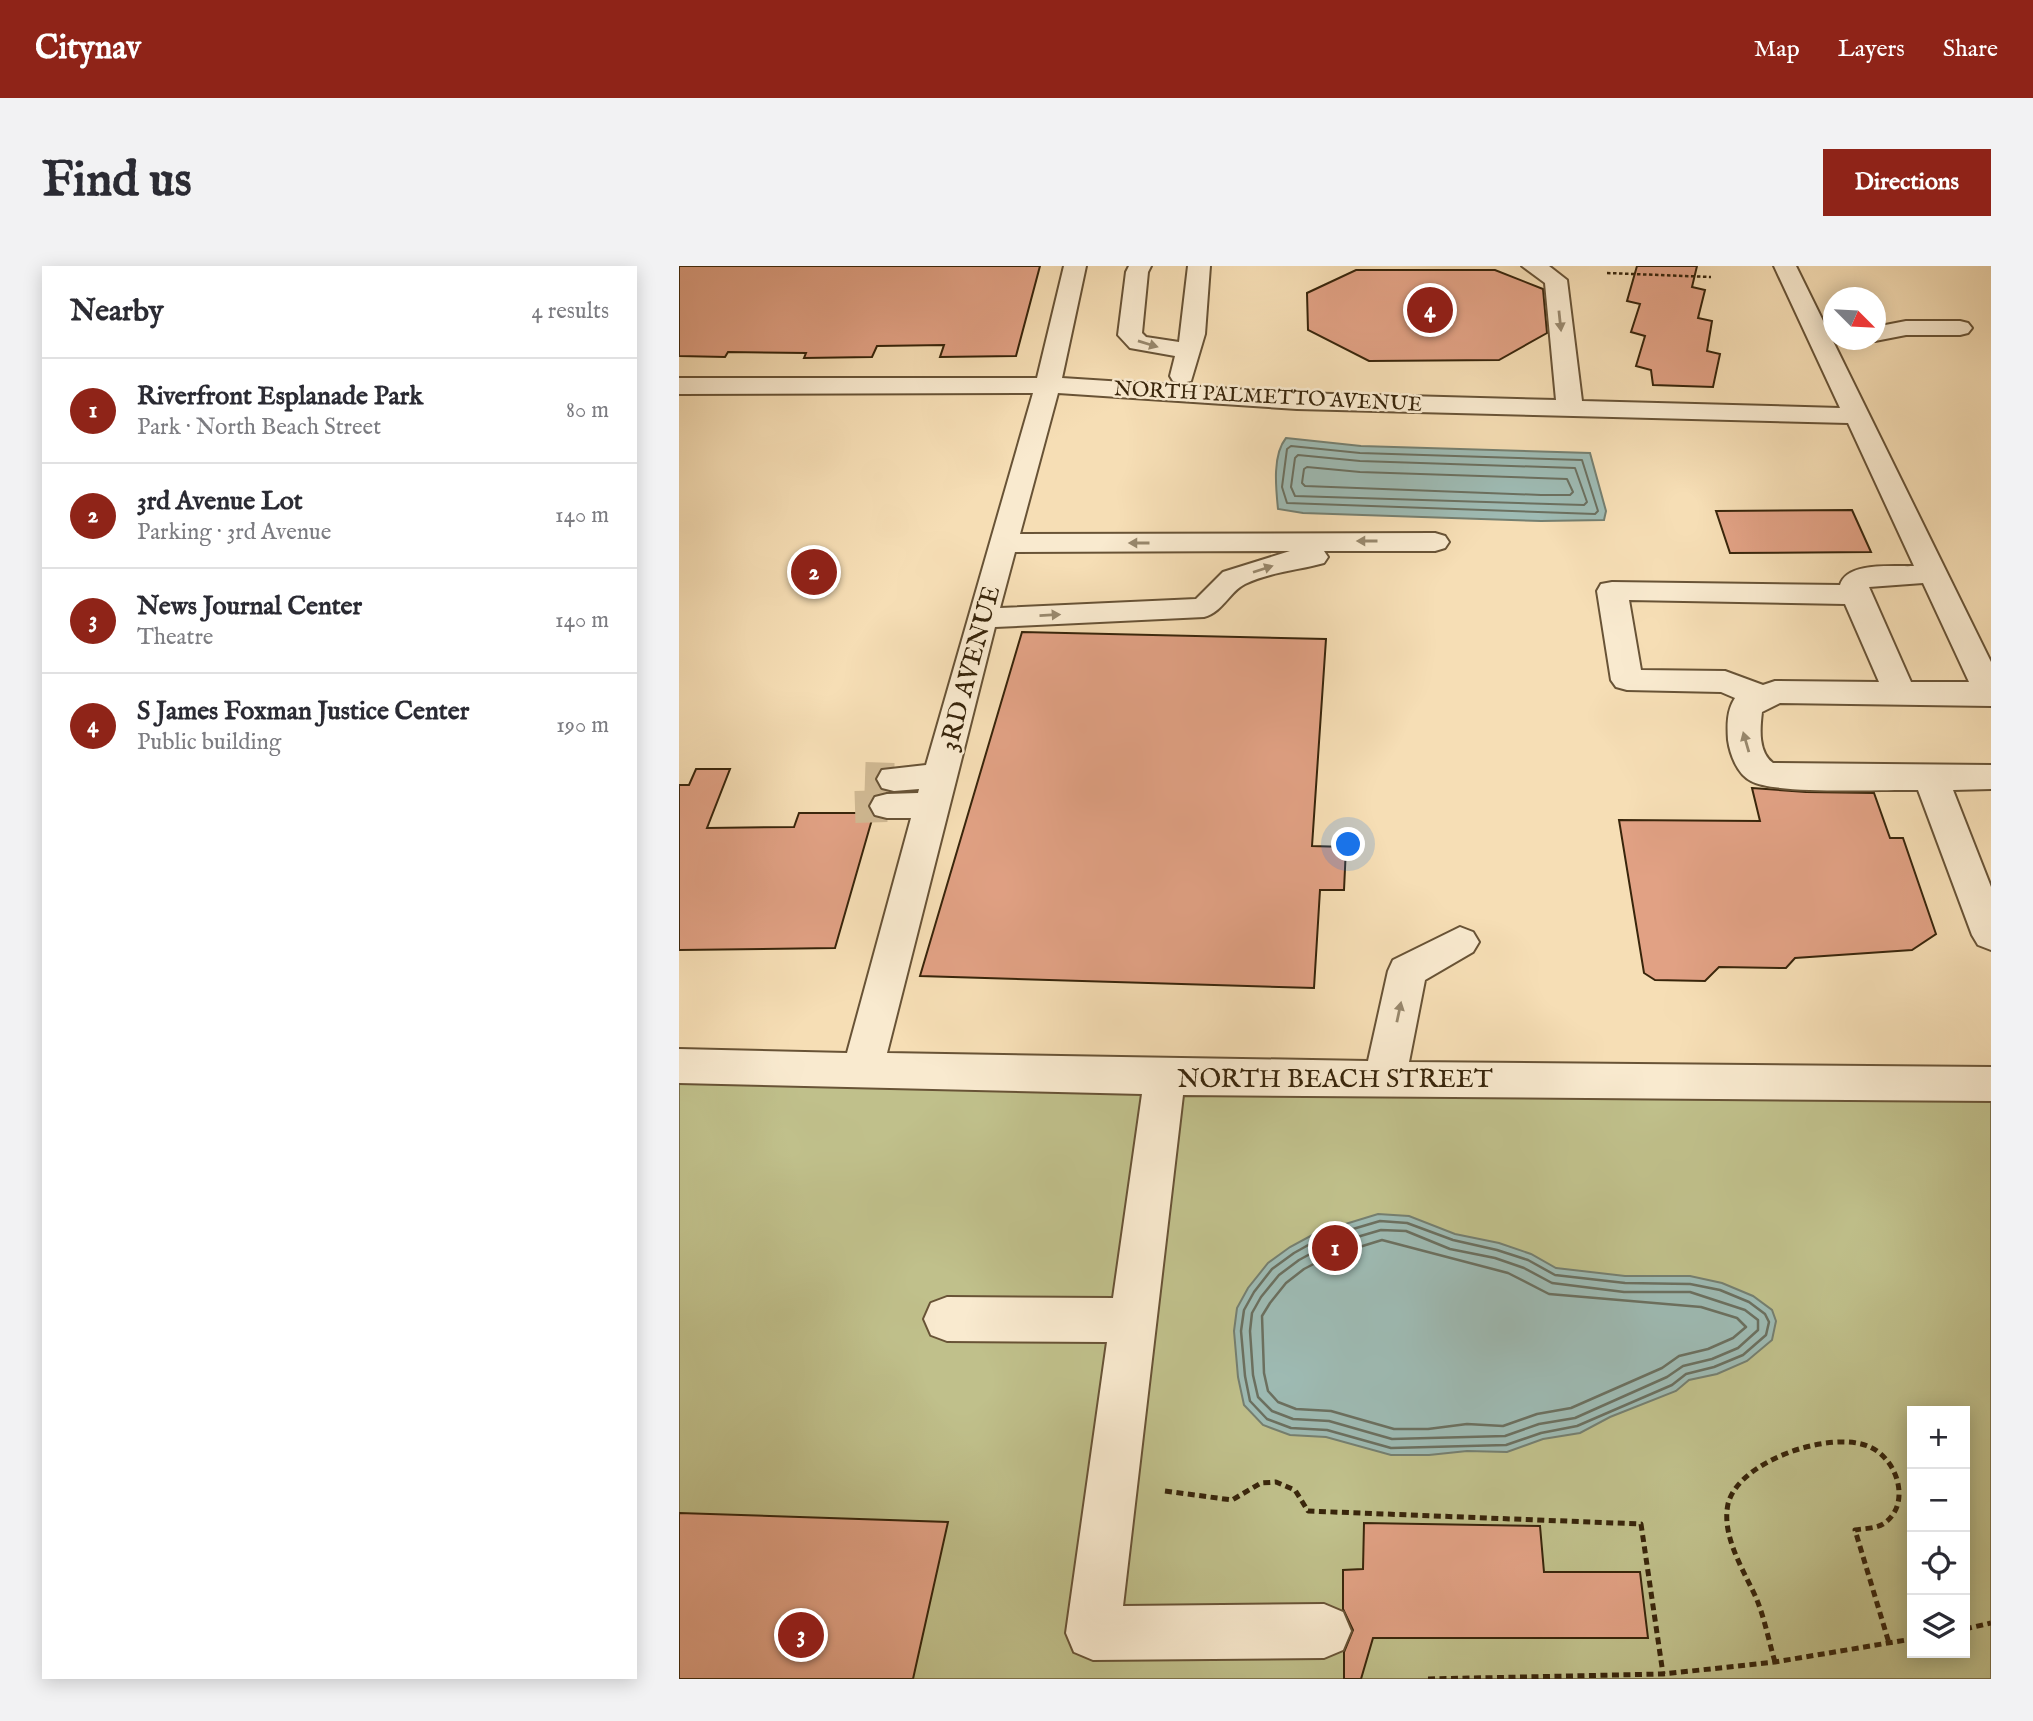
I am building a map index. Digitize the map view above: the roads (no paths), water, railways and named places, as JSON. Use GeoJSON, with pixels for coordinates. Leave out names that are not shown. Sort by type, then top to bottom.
{"type":"FeatureCollection","features":[{"type":"Feature","properties":{"kind":"street","name":"3RD AVENUE"},"geometry":{"type":"LineString","coordinates":[[862,1071],[982,618],[1048,386],[1075,266]]}},
{"type":"Feature","properties":{"kind":"street"},"geometry":{"type":"LineString","coordinates":[[1140,266],[1137,272],[1130,335],[1139,343],[1189,351]]}},
{"type":"Feature","properties":{"kind":"street"},"geometry":{"type":"LineString","coordinates":[[1178,392],[1193,334],[1199,266]]}},
{"type":"Feature","properties":{"kind":"street"},"geometry":{"type":"LineString","coordinates":[[1533,266],[1556,280],[1570,408]]}},
{"type":"Feature","properties":{"kind":"street"},"geometry":{"type":"LineString","coordinates":[[1785,266],[1990,694],[1775,692],[1754,701],[1742,727],[1747,749],[1756,767],[1764,773],[1780,776],[1991,777]]}},
{"type":"Feature","properties":{"kind":"street"},"geometry":{"type":"LineString","coordinates":[[1886,332],[1906,328],[1960,328]]}},
{"type":"Feature","properties":{"kind":"street","name":"NORTH PALMETTO AVENUE"},"geometry":{"type":"LineString","coordinates":[[679,386],[1048,386],[1297,401],[1857,416]]}},
{"type":"Feature","properties":{"kind":"street"},"geometry":{"type":"LineString","coordinates":[[1004,543],[1435,541]]}},
{"type":"Feature","properties":{"kind":"street"},"geometry":{"type":"LineString","coordinates":[[982,618],[1204,608],[1233,578],[1301,557],[1327,558],[1364,567]]}},
{"type":"Feature","properties":{"kind":"street"},"geometry":{"type":"LineString","coordinates":[[1900,692],[1856,595],[1854,583],[1866,577],[1933,574]]}},
{"type":"Feature","properties":{"kind":"street"},"geometry":{"type":"LineString","coordinates":[[1754,701],[1725,682],[1627,680],[1612,591],[1856,595]]}},
{"type":"Feature","properties":{"kind":"street"},"geometry":{"type":"LineString","coordinates":[[1931,778],[1991,935]]}},
{"type":"Feature","properties":{"kind":"street"},"geometry":{"type":"LineString","coordinates":[[890,792],[936,791]]}},
{"type":"Feature","properties":{"kind":"street"},"geometry":{"type":"LineString","coordinates":[[1385,1079],[1407,971],[1459,942]]}},
{"type":"Feature","properties":{"kind":"street","name":"NORTH BEACH STREET"},"geometry":{"type":"LineString","coordinates":[[679,1066],[1165,1077],[1991,1084]]}},
{"type":"Feature","properties":{"kind":"street"},"geometry":{"type":"LineString","coordinates":[[1165,1077],[1093,1633],[1324,1631]]}},
{"type":"Feature","properties":{"kind":"street"},"geometry":{"type":"LineString","coordinates":[[947,1319],[1134,1320]]}},
{"type":"Feature","properties":{"kind":"water"},"geometry":{"type":"Polygon","coordinates":[[[1286,438],[1361,446],[1590,453],[1606,511],[1604,520],[1541,521],[1303,513],[1278,509],[1277,463],[1286,438]]]}},
{"type":"Feature","properties":{"kind":"water"},"geometry":{"type":"Polygon","coordinates":[[[1378,1214],[1409,1216],[1455,1234],[1499,1243],[1531,1254],[1556,1268],[1625,1276],[1690,1276],[1722,1283],[1753,1296],[1772,1310],[1776,1321],[1772,1340],[1747,1361],[1717,1374],[1689,1380],[1676,1391],[1610,1417],[1580,1433],[1543,1439],[1507,1452],[1391,1455],[1326,1437],[1290,1435],[1263,1425],[1244,1405],[1238,1377],[1234,1331],[1237,1308],[1248,1288],[1268,1263],[1290,1247],[1316,1233],[1378,1214]]]}},
{"type":"Feature","properties":{"kind":"tunnel"},"geometry":{"type":"LineString","coordinates":[[865,778],[894,779]]}},
{"type":"Feature","properties":{"kind":"tunnel"},"geometry":{"type":"LineString","coordinates":[[855,807],[887,806]]}},
{"type":"Feature","properties":{"kind":"place","name":"S James Foxman Justice Center"},"geometry":{"type":"Point","coordinates":[1430,310]}},
{"type":"Feature","properties":{"kind":"place","name":"3rd Avenue Lot"},"geometry":{"type":"Point","coordinates":[814,572]}},
{"type":"Feature","properties":{"kind":"place","name":"Riverfront Esplanade Park"},"geometry":{"type":"Point","coordinates":[1335,1248]}},
{"type":"Feature","properties":{"kind":"place","name":"News Journal Center"},"geometry":{"type":"Point","coordinates":[801,1635]}}]}
